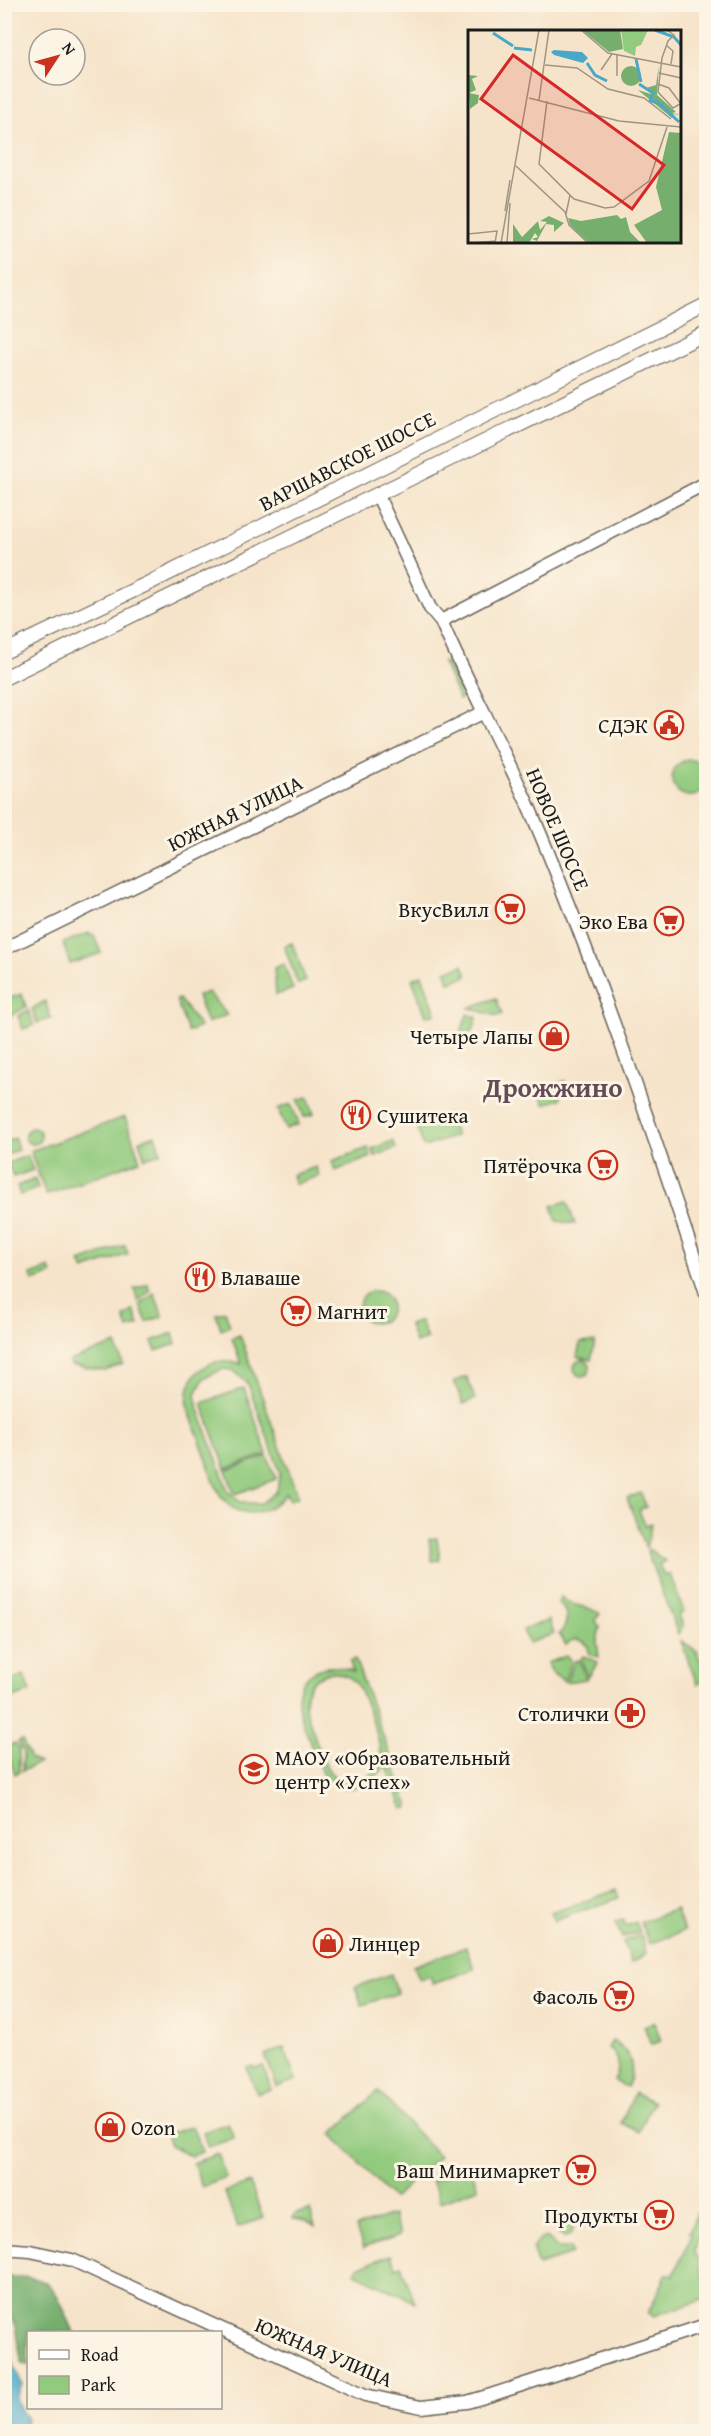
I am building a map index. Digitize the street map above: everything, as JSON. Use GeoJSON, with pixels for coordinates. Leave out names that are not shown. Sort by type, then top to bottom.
{"type":"FeatureCollection","features":[{"type":"Feature","properties":{"kind":"main road","name":"ВАРШАВСКОЕ ШОССЕ"},"geometry":{"type":"LineString","coordinates":[[4,652],[149,583],[706,305]]}},
{"type":"Feature","properties":{"kind":"main road","name":"ВАРШАВСКОЕ ШОССЕ"},"geometry":{"type":"LineString","coordinates":[[4,678],[706,333]]}},
{"type":"Feature","properties":{"kind":"street"},"geometry":{"type":"LineString","coordinates":[[441,621],[706,483]]}},
{"type":"Feature","properties":{"kind":"street","name":"НОВОЕ ШОССЕ"},"geometry":{"type":"LineString","coordinates":[[378,496],[429,608],[441,621],[531,812],[568,902],[706,1293]]}},
{"type":"Feature","properties":{"kind":"street","name":"ЮЖНАЯ УЛИЦА"},"geometry":{"type":"LineString","coordinates":[[4,949],[484,712]]}},
{"type":"Feature","properties":{"kind":"street","name":"ЮЖНАЯ УЛИЦА"},"geometry":{"type":"LineString","coordinates":[[4,2249],[72,2260],[365,2395],[422,2407],[467,2402],[492,2395],[706,2325]]}},
{"type":"Feature","properties":{"kind":"green space"},"geometry":{"type":"Polygon","coordinates":[[[443,662],[449,665],[463,698],[459,700],[443,662]]]}},
{"type":"Feature","properties":{"kind":"green space"},"geometry":{"type":"Polygon","coordinates":[[[690,760],[702,766],[708,778],[702,790],[690,796],[678,790],[672,778],[678,766],[690,760]]]}},
{"type":"Feature","properties":{"kind":"green space"},"geometry":{"type":"Polygon","coordinates":[[[89,933],[90,936],[94,935],[101,953],[70,964],[63,943],[89,933]]]}},
{"type":"Feature","properties":{"kind":"green space"},"geometry":{"type":"Polygon","coordinates":[[[292,943],[306,981],[298,984],[284,946],[292,943]]]}},
{"type":"Feature","properties":{"kind":"green space"},"geometry":{"type":"Polygon","coordinates":[[[284,964],[293,989],[276,995],[274,968],[284,964]]]}},
{"type":"Feature","properties":{"kind":"green space"},"geometry":{"type":"Polygon","coordinates":[[[463,965],[467,976],[449,982],[446,971],[463,965]]]}},
{"type":"Feature","properties":{"kind":"green space"},"geometry":{"type":"Polygon","coordinates":[[[422,975],[436,1013],[426,1016],[412,979],[422,975]]]}},
{"type":"Feature","properties":{"kind":"green space"},"geometry":{"type":"Polygon","coordinates":[[[208,992],[227,1015],[207,1023],[197,996],[208,992]]]}},
{"type":"Feature","properties":{"kind":"green space"},"geometry":{"type":"Polygon","coordinates":[[[22,994],[26,1007],[5,1019],[5,1000],[22,994]]]}},
{"type":"Feature","properties":{"kind":"green space"},"geometry":{"type":"Polygon","coordinates":[[[496,998],[502,1014],[497,1016],[469,1008],[496,998]]]}},
{"type":"Feature","properties":{"kind":"green space"},"geometry":{"type":"Polygon","coordinates":[[[179,999],[200,1027],[188,1032],[176,1000],[179,999]]]}},
{"type":"Feature","properties":{"kind":"green space"},"geometry":{"type":"Polygon","coordinates":[[[45,1001],[51,1018],[37,1023],[32,1009],[45,1001]]]}},
{"type":"Feature","properties":{"kind":"green space"},"geometry":{"type":"Polygon","coordinates":[[[28,1010],[34,1025],[23,1029],[18,1016],[28,1010]]]}},
{"type":"Feature","properties":{"kind":"green space"},"geometry":{"type":"Polygon","coordinates":[[[467,1014],[477,1017],[474,1028],[467,1035],[461,1033],[467,1014]]]}},
{"type":"Feature","properties":{"kind":"green space"},"geometry":{"type":"Polygon","coordinates":[[[565,1081],[560,1099],[544,1104],[539,1090],[565,1081]]]}},
{"type":"Feature","properties":{"kind":"green space"},"geometry":{"type":"Polygon","coordinates":[[[308,1097],[314,1114],[304,1117],[298,1100],[308,1097]]]}},
{"type":"Feature","properties":{"kind":"green space"},"geometry":{"type":"Polygon","coordinates":[[[291,1104],[299,1124],[286,1129],[278,1109],[291,1104]]]}},
{"type":"Feature","properties":{"kind":"green space"},"geometry":{"type":"Polygon","coordinates":[[[448,1114],[456,1136],[424,1147],[416,1126],[448,1114]]]}},
{"type":"Feature","properties":{"kind":"green space"},"geometry":{"type":"Polygon","coordinates":[[[125,1117],[140,1160],[46,1195],[30,1151],[125,1117]]]}},
{"type":"Feature","properties":{"kind":"green space"},"geometry":{"type":"Polygon","coordinates":[[[33,1128],[41,1136],[33,1144],[25,1136],[33,1128]]]}},
{"type":"Feature","properties":{"kind":"green space"},"geometry":{"type":"Polygon","coordinates":[[[155,1135],[161,1153],[145,1158],[139,1141],[155,1135]]]}},
{"type":"Feature","properties":{"kind":"green space"},"geometry":{"type":"Polygon","coordinates":[[[15,1138],[18,1150],[5,1155],[5,1142],[15,1138]]]}},
{"type":"Feature","properties":{"kind":"green space"},"geometry":{"type":"Polygon","coordinates":[[[393,1141],[396,1148],[375,1156],[372,1149],[393,1141]]]}},
{"type":"Feature","properties":{"kind":"green space"},"geometry":{"type":"Polygon","coordinates":[[[368,1148],[371,1157],[335,1171],[332,1161],[368,1148]]]}},
{"type":"Feature","properties":{"kind":"green space"},"geometry":{"type":"Polygon","coordinates":[[[27,1156],[33,1170],[13,1177],[8,1163],[27,1156]]]}},
{"type":"Feature","properties":{"kind":"green space"},"geometry":{"type":"Polygon","coordinates":[[[316,1167],[319,1176],[295,1184],[292,1175],[316,1167]]]}},
{"type":"Feature","properties":{"kind":"green space"},"geometry":{"type":"Polygon","coordinates":[[[35,1179],[38,1188],[20,1195],[17,1186],[35,1179]]]}},
{"type":"Feature","properties":{"kind":"green space"},"geometry":{"type":"Polygon","coordinates":[[[567,1201],[575,1224],[557,1221],[552,1206],[567,1201]]]}},
{"type":"Feature","properties":{"kind":"green space"},"geometry":{"type":"Polygon","coordinates":[[[125,1245],[128,1254],[84,1270],[80,1262],[125,1245]]]}},
{"type":"Feature","properties":{"kind":"green space"},"geometry":{"type":"Polygon","coordinates":[[[50,1268],[52,1274],[33,1281],[31,1275],[50,1268]]]}},
{"type":"Feature","properties":{"kind":"green space"},"geometry":{"type":"Polygon","coordinates":[[[148,1284],[150,1291],[138,1301],[134,1289],[148,1284]]]}},
{"type":"Feature","properties":{"kind":"green space"},"geometry":{"type":"Polygon","coordinates":[[[375,1291],[386,1296],[391,1307],[386,1318],[375,1323],[364,1318],[359,1307],[364,1296],[375,1291]]]}},
{"type":"Feature","properties":{"kind":"green space"},"geometry":{"type":"Polygon","coordinates":[[[154,1293],[163,1316],[147,1322],[140,1305],[154,1293]]]}},
{"type":"Feature","properties":{"kind":"green space"},"geometry":{"type":"Polygon","coordinates":[[[134,1310],[139,1325],[128,1329],[124,1317],[134,1310]]]}},
{"type":"Feature","properties":{"kind":"green space"},"geometry":{"type":"Polygon","coordinates":[[[225,1311],[230,1326],[221,1329],[216,1314],[225,1311]]]}},
{"type":"Feature","properties":{"kind":"green space"},"geometry":{"type":"Polygon","coordinates":[[[420,1321],[427,1339],[415,1343],[409,1325],[420,1321]]]}},
{"type":"Feature","properties":{"kind":"green space"},"geometry":{"type":"Polygon","coordinates":[[[173,1333],[176,1344],[156,1351],[152,1341],[173,1333]]]}},
{"type":"Feature","properties":{"kind":"green space"},"geometry":{"type":"Polygon","coordinates":[[[240,1335],[298,1497],[289,1500],[286,1493],[271,1506],[254,1512],[236,1510],[221,1496],[188,1405],[190,1383],[202,1368],[221,1361],[241,1364],[232,1338],[240,1335]],[[223,1369],[204,1378],[196,1394],[197,1404],[228,1491],[240,1502],[260,1504],[277,1491],[280,1472],[248,1384],[233,1370],[223,1369]]]}},
{"type":"Feature","properties":{"kind":"green space"},"geometry":{"type":"Polygon","coordinates":[[[595,1342],[591,1360],[577,1357],[580,1343],[595,1342]]]}},
{"type":"Feature","properties":{"kind":"green space"},"geometry":{"type":"Polygon","coordinates":[[[116,1344],[123,1364],[105,1371],[70,1365],[69,1361],[116,1344]]]}},
{"type":"Feature","properties":{"kind":"green space"},"geometry":{"type":"Polygon","coordinates":[[[582,1360],[590,1368],[582,1376],[574,1368],[582,1360]]]}},
{"type":"Feature","properties":{"kind":"green space"},"geometry":{"type":"Polygon","coordinates":[[[467,1377],[475,1399],[463,1404],[454,1381],[467,1377]]]}},
{"type":"Feature","properties":{"kind":"green space"},"geometry":{"type":"Polygon","coordinates":[[[244,1388],[267,1454],[226,1469],[202,1403],[244,1388]]]}},
{"type":"Feature","properties":{"kind":"green space"},"geometry":{"type":"Polygon","coordinates":[[[267,1456],[276,1479],[235,1494],[226,1471],[267,1456]]]}},
{"type":"Feature","properties":{"kind":"green space"},"geometry":{"type":"Polygon","coordinates":[[[641,1493],[646,1507],[639,1510],[645,1525],[652,1523],[646,1548],[627,1498],[641,1493]]]}},
{"type":"Feature","properties":{"kind":"green space"},"geometry":{"type":"Polygon","coordinates":[[[437,1538],[440,1560],[432,1561],[429,1539],[437,1538]]]}},
{"type":"Feature","properties":{"kind":"green space"},"geometry":{"type":"Polygon","coordinates":[[[649,1549],[665,1561],[659,1564],[664,1576],[670,1574],[684,1612],[679,1614],[683,1626],[678,1634],[647,1552],[649,1549]]]}},
{"type":"Feature","properties":{"kind":"green space"},"geometry":{"type":"Polygon","coordinates":[[[561,1597],[570,1603],[600,1614],[595,1620],[600,1627],[597,1642],[599,1657],[589,1654],[588,1646],[580,1640],[574,1640],[566,1645],[559,1634],[566,1622],[566,1614],[558,1602],[561,1597]]]}},
{"type":"Feature","properties":{"kind":"green space"},"geometry":{"type":"Polygon","coordinates":[[[549,1620],[554,1634],[528,1643],[523,1630],[549,1620]]]}},
{"type":"Feature","properties":{"kind":"green space"},"geometry":{"type":"Polygon","coordinates":[[[681,1641],[697,1651],[706,1680],[697,1684],[681,1641]]]}},
{"type":"Feature","properties":{"kind":"green space"},"geometry":{"type":"Polygon","coordinates":[[[566,1656],[572,1661],[564,1681],[553,1674],[547,1663],[566,1656]]]}},
{"type":"Feature","properties":{"kind":"green space"},"geometry":{"type":"Polygon","coordinates":[[[583,1656],[598,1662],[588,1678],[581,1659],[583,1656]]]}},
{"type":"Feature","properties":{"kind":"green space"},"geometry":{"type":"Polygon","coordinates":[[[355,1659],[409,1807],[403,1809],[386,1764],[373,1779],[365,1784],[347,1788],[330,1781],[316,1759],[299,1711],[299,1692],[302,1683],[308,1676],[325,1668],[344,1668],[353,1672],[350,1661],[355,1659]],[[333,1672],[315,1679],[306,1694],[305,1708],[328,1769],[334,1776],[350,1782],[366,1778],[373,1773],[380,1757],[380,1750],[376,1730],[367,1708],[355,1682],[349,1677],[333,1672]]]}},
{"type":"Feature","properties":{"kind":"green space"},"geometry":{"type":"Polygon","coordinates":[[[579,1660],[586,1679],[566,1682],[575,1661],[579,1660]]]}},
{"type":"Feature","properties":{"kind":"green space"},"geometry":{"type":"Polygon","coordinates":[[[24,1675],[30,1692],[5,1701],[5,1682],[24,1675]]]}},
{"type":"Feature","properties":{"kind":"green space"},"geometry":{"type":"Polygon","coordinates":[[[22,1740],[30,1759],[39,1763],[22,1771],[23,1752],[18,1742],[22,1740]]]}},
{"type":"Feature","properties":{"kind":"green space"},"geometry":{"type":"Polygon","coordinates":[[[15,1743],[19,1749],[19,1772],[15,1774],[5,1747],[15,1743]]]}},
{"type":"Feature","properties":{"kind":"green space"},"geometry":{"type":"Polygon","coordinates":[[[616,1890],[619,1898],[554,1921],[551,1913],[616,1890]]]}},
{"type":"Feature","properties":{"kind":"green space"},"geometry":{"type":"Polygon","coordinates":[[[676,1909],[684,1931],[649,1944],[641,1922],[676,1909]]]}},
{"type":"Feature","properties":{"kind":"green space"},"geometry":{"type":"Polygon","coordinates":[[[623,1920],[625,1926],[636,1922],[640,1932],[622,1938],[616,1922],[623,1920]]]}},
{"type":"Feature","properties":{"kind":"green space"},"geometry":{"type":"Polygon","coordinates":[[[641,1935],[646,1954],[631,1963],[623,1942],[641,1935]]]}},
{"type":"Feature","properties":{"kind":"green space"},"geometry":{"type":"Polygon","coordinates":[[[466,1947],[474,1969],[433,1984],[430,1976],[419,1980],[413,1966],[466,1947]]]}},
{"type":"Feature","properties":{"kind":"green space"},"geometry":{"type":"Polygon","coordinates":[[[391,1974],[398,1993],[362,2005],[355,1987],[391,1974]]]}},
{"type":"Feature","properties":{"kind":"green space"},"geometry":{"type":"Polygon","coordinates":[[[654,2022],[661,2041],[651,2044],[644,2026],[654,2022]]]}},
{"type":"Feature","properties":{"kind":"green space"},"geometry":{"type":"Polygon","coordinates":[[[612,2041],[623,2049],[630,2060],[631,2073],[627,2087],[614,2081],[618,2063],[615,2055],[608,2048],[612,2041]]]}},
{"type":"Feature","properties":{"kind":"green space"},"geometry":{"type":"Polygon","coordinates":[[[284,2048],[296,2080],[277,2087],[265,2055],[284,2048]]]}},
{"type":"Feature","properties":{"kind":"green space"},"geometry":{"type":"Polygon","coordinates":[[[253,2066],[254,2069],[263,2066],[271,2089],[257,2094],[247,2068],[253,2066]]]}},
{"type":"Feature","properties":{"kind":"green space"},"geometry":{"type":"Polygon","coordinates":[[[378,2091],[439,2156],[393,2199],[332,2134],[378,2091]]]}},
{"type":"Feature","properties":{"kind":"green space"},"geometry":{"type":"Polygon","coordinates":[[[635,2093],[653,2102],[639,2132],[621,2123],[635,2093]]]}},
{"type":"Feature","properties":{"kind":"green space"},"geometry":{"type":"Polygon","coordinates":[[[228,2123],[234,2138],[208,2147],[203,2132],[228,2123]]]}},
{"type":"Feature","properties":{"kind":"green space"},"geometry":{"type":"Polygon","coordinates":[[[192,2126],[202,2152],[191,2156],[170,2145],[166,2135],[192,2126]]]}},
{"type":"Feature","properties":{"kind":"green space"},"geometry":{"type":"Polygon","coordinates":[[[218,2154],[226,2178],[202,2187],[193,2163],[218,2154]]]}},
{"type":"Feature","properties":{"kind":"green space"},"geometry":{"type":"Polygon","coordinates":[[[470,2166],[478,2188],[440,2202],[432,2180],[470,2166]]]}},
{"type":"Feature","properties":{"kind":"green space"},"geometry":{"type":"Polygon","coordinates":[[[250,2183],[263,2218],[237,2227],[225,2192],[250,2183]]]}},
{"type":"Feature","properties":{"kind":"green space"},"geometry":{"type":"Polygon","coordinates":[[[706,2193],[706,2226],[697,2239],[695,2252],[706,2285],[706,2299],[654,2316],[648,2313],[667,2274],[673,2276],[692,2234],[689,2232],[706,2193]]]}},
{"type":"Feature","properties":{"kind":"green space"},"geometry":{"type":"Polygon","coordinates":[[[310,2210],[315,2227],[306,2221],[293,2219],[295,2214],[310,2210]]]}},
{"type":"Feature","properties":{"kind":"green space"},"geometry":{"type":"Polygon","coordinates":[[[393,2215],[400,2235],[363,2248],[356,2228],[393,2215]]]}},
{"type":"Feature","properties":{"kind":"green space"},"geometry":{"type":"Polygon","coordinates":[[[565,2221],[573,2229],[565,2237],[557,2229],[565,2221]]]}},
{"type":"Feature","properties":{"kind":"green space"},"geometry":{"type":"Polygon","coordinates":[[[547,2237],[557,2248],[570,2248],[572,2254],[538,2265],[532,2249],[538,2240],[547,2237]]]}},
{"type":"Feature","properties":{"kind":"green space"},"geometry":{"type":"Polygon","coordinates":[[[391,2255],[395,2267],[401,2265],[415,2302],[355,2273],[358,2267],[391,2255]]]}},
{"type":"Feature","properties":{"kind":"green space"},"geometry":{"type":"Polygon","coordinates":[[[5,2277],[35,2278],[44,2282],[57,2295],[74,2331],[27,2331],[27,2365],[23,2364],[14,2322],[5,2313],[5,2277]]]}},
{"type":"Feature","properties":{"kind":"water"},"geometry":{"type":"Polygon","coordinates":[[[11,2357],[22,2385],[16,2397],[27,2419],[24,2431],[5,2431],[5,2358],[11,2357]]]}},
{"type":"Feature","properties":{"kind":"place","name":"СДЭК"},"geometry":{"type":"Point","coordinates":[669,725]}},
{"type":"Feature","properties":{"kind":"place","name":"ВкусВилл"},"geometry":{"type":"Point","coordinates":[510,909]}},
{"type":"Feature","properties":{"kind":"place","name":"Эко Ева"},"geometry":{"type":"Point","coordinates":[669,921]}},
{"type":"Feature","properties":{"kind":"place","name":"Четыре Лапы"},"geometry":{"type":"Point","coordinates":[554,1036]}},
{"type":"Feature","properties":{"kind":"place","name":"Сушитека"},"geometry":{"type":"Point","coordinates":[356,1115]}},
{"type":"Feature","properties":{"kind":"place","name":"Пятёрочка"},"geometry":{"type":"Point","coordinates":[603,1165]}},
{"type":"Feature","properties":{"kind":"place","name":"Влаваше"},"geometry":{"type":"Point","coordinates":[200,1277]}},
{"type":"Feature","properties":{"kind":"place","name":"Магнит"},"geometry":{"type":"Point","coordinates":[296,1311]}},
{"type":"Feature","properties":{"kind":"place","name":"Столички"},"geometry":{"type":"Point","coordinates":[630,1713]}},
{"type":"Feature","properties":{"kind":"place","name":"МАОУ «Образовательный центр «Успех»"},"geometry":{"type":"Point","coordinates":[254,1769]}},
{"type":"Feature","properties":{"kind":"place","name":"Линцер"},"geometry":{"type":"Point","coordinates":[328,1943]}},
{"type":"Feature","properties":{"kind":"place","name":"Фасоль"},"geometry":{"type":"Point","coordinates":[619,1996]}},
{"type":"Feature","properties":{"kind":"place","name":"Ozon"},"geometry":{"type":"Point","coordinates":[110,2127]}},
{"type":"Feature","properties":{"kind":"place","name":"Ваш Минимаркет"},"geometry":{"type":"Point","coordinates":[581,2170]}},
{"type":"Feature","properties":{"kind":"place","name":"Продукты"},"geometry":{"type":"Point","coordinates":[659,2215]}},
{"type":"Feature","properties":{"kind":"district","name":"Дрожжино"},"geometry":{"type":"Point","coordinates":[553,1087]}}]}
